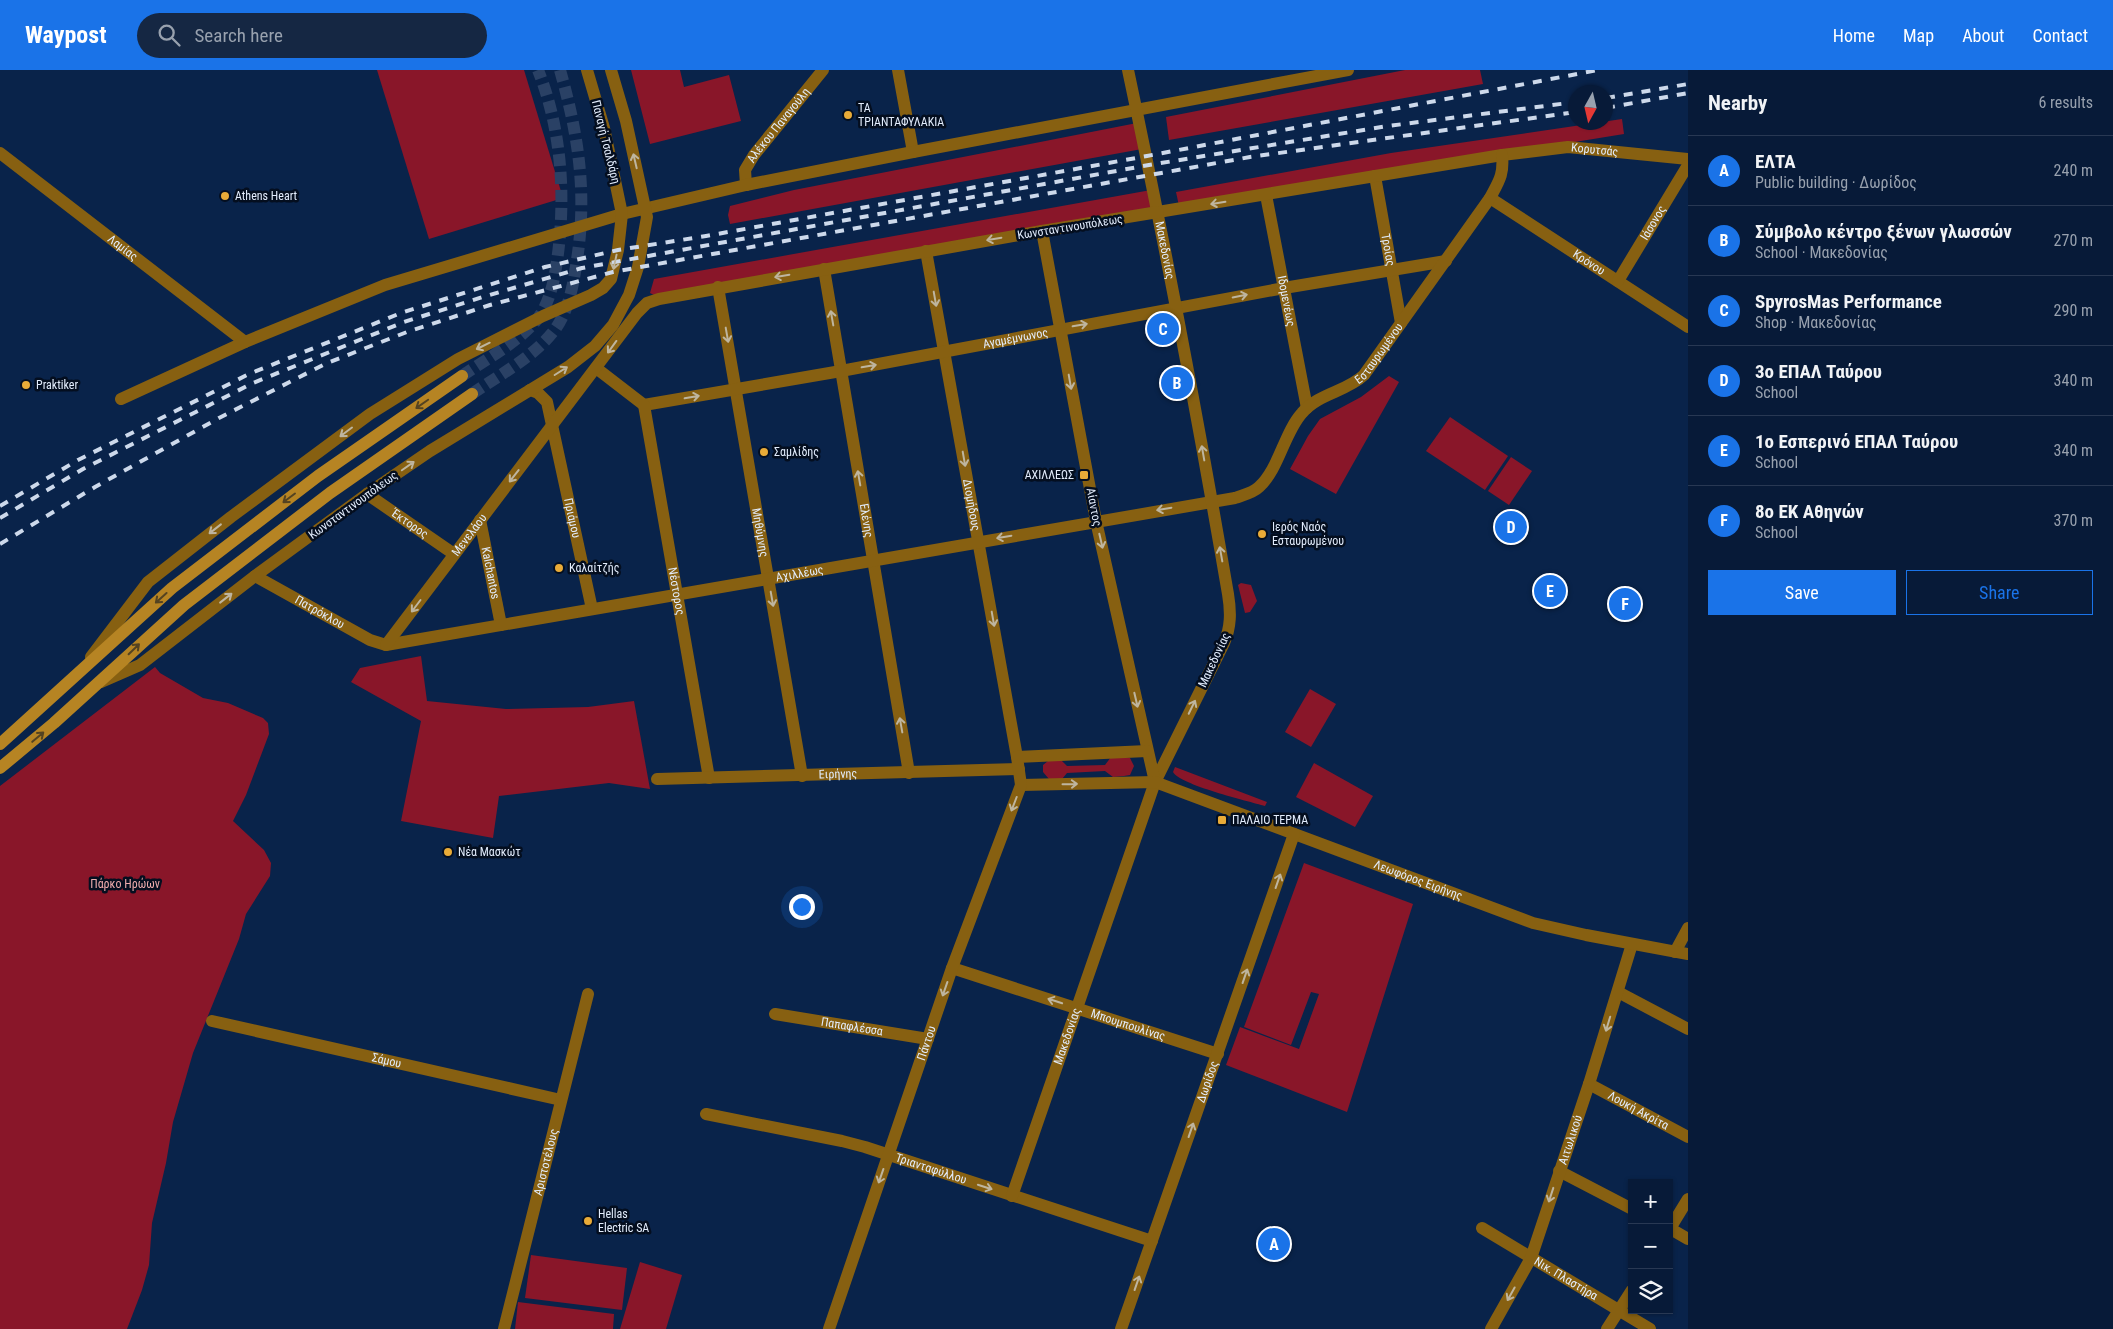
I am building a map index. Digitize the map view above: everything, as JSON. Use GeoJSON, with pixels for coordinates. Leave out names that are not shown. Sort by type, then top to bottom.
{"type":"FeatureCollection","features":[{"type":"Feature","properties":{"kind":"main road"},"geometry":{"type":"LineString","coordinates":[[0,744],[83,667],[180,582],[318,476],[462,376]]}},
{"type":"Feature","properties":{"kind":"main road"},"geometry":{"type":"LineString","coordinates":[[99,683],[184,605],[260,546],[398,444],[472,394]]}},
{"type":"Feature","properties":{"kind":"main road","name":"Κωνσταντινουπόλεως"},"geometry":{"type":"LineString","coordinates":[[0,768],[99,683]]}},
{"type":"Feature","properties":{"kind":"street","name":"Παναγή Τσαλδάρη"},"geometry":{"type":"LineString","coordinates":[[83,667],[148,582],[231,517],[362,420],[458,359],[543,316],[592,295],[603,288],[611,279],[623,223],[622,214],[604,128],[587,70]]}},
{"type":"Feature","properties":{"kind":"street","name":"Παναγή Τσαλδάρη"},"geometry":{"type":"LineString","coordinates":[[611,70],[626,120],[646,208]]}},
{"type":"Feature","properties":{"kind":"street","name":"Αλέκου Παναγούλη"},"geometry":{"type":"LineString","coordinates":[[746,185],[745,170],[754,155],[823,70]]}},
{"type":"Feature","properties":{"kind":"street"},"geometry":{"type":"LineString","coordinates":[[898,70],[913,152]]}},
{"type":"Feature","properties":{"kind":"street","name":"Μακεδονίας"},"geometry":{"type":"LineString","coordinates":[[1012,1196],[1155,782],[1229,631],[1230,604],[1212,501],[1158,212],[1128,70]]}},
{"type":"Feature","properties":{"kind":"street"},"geometry":{"type":"LineString","coordinates":[[121,398],[246,342],[384,285],[622,214],[746,185],[1348,70]]}},
{"type":"Feature","properties":{"kind":"street","name":"Κορυτσάς"},"geometry":{"type":"LineString","coordinates":[[1502,156],[1568,147],[1688,159]]}},
{"type":"Feature","properties":{"kind":"street","name":"Λαμίας"},"geometry":{"type":"LineString","coordinates":[[0,153],[246,342]]}},
{"type":"Feature","properties":{"kind":"street","name":"Κωνσταντινουπόλεως"},"geometry":{"type":"LineString","coordinates":[[642,308],[651,301],[718,287],[1042,231],[1502,156]]}},
{"type":"Feature","properties":{"kind":"street","name":"Εσταυρωμένου"},"geometry":{"type":"LineString","coordinates":[[1212,501],[1235,498],[1259,488],[1269,474],[1297,420],[1307,408],[1318,399],[1357,381],[1364,375],[1490,198],[1501,179],[1504,169],[1502,156]]}},
{"type":"Feature","properties":{"kind":"street","name":"Ιάσονος"},"geometry":{"type":"LineString","coordinates":[[1618,281],[1688,165]]}},
{"type":"Feature","properties":{"kind":"street","name":"Τροίας"},"geometry":{"type":"LineString","coordinates":[[1375,176],[1401,324]]}},
{"type":"Feature","properties":{"kind":"street","name":"Ιδομενέως"},"geometry":{"type":"LineString","coordinates":[[1266,195],[1307,408]]}},
{"type":"Feature","properties":{"kind":"street","name":"Κρόνου"},"geometry":{"type":"LineString","coordinates":[[1490,198],[1618,281],[1686,321]]}},
{"type":"Feature","properties":{"kind":"street","name":"Κωνσταντινουπόλεως"},"geometry":{"type":"LineString","coordinates":[[99,683],[140,664],[255,576],[368,494],[430,451],[568,367],[595,346],[613,325],[629,295],[638,267],[645,234],[646,208]]}},
{"type":"Feature","properties":{"kind":"street","name":"Αίαντος"},"geometry":{"type":"LineString","coordinates":[[1042,231],[1096,521],[1155,782]]}},
{"type":"Feature","properties":{"kind":"street","name":"Διομήδους"},"geometry":{"type":"LineString","coordinates":[[926,251],[1018,763]]}},
{"type":"Feature","properties":{"kind":"street","name":"Αγαμέμνωνος"},"geometry":{"type":"LineString","coordinates":[[644,405],[841,371],[1284,288],[1446,261]]}},
{"type":"Feature","properties":{"kind":"street","name":"Ελένης"},"geometry":{"type":"LineString","coordinates":[[824,269],[909,773]]}},
{"type":"Feature","properties":{"kind":"street","name":"Μηθύμνης"},"geometry":{"type":"LineString","coordinates":[[718,287],[802,776]]}},
{"type":"Feature","properties":{"kind":"street","name":"Μενελάου"},"geometry":{"type":"LineString","coordinates":[[386,645],[642,308]]}},
{"type":"Feature","properties":{"kind":"street"},"geometry":{"type":"LineString","coordinates":[[596,368],[644,405]]}},
{"type":"Feature","properties":{"kind":"street"},"geometry":{"type":"LineString","coordinates":[[530,390],[543,397],[547,402],[553,426]]}},
{"type":"Feature","properties":{"kind":"street","name":"Νέστορος"},"geometry":{"type":"LineString","coordinates":[[644,405],[709,778]]}},
{"type":"Feature","properties":{"kind":"street","name":"Πριάμου"},"geometry":{"type":"LineString","coordinates":[[553,426],[592,609]]}},
{"type":"Feature","properties":{"kind":"street","name":"Έκτορος"},"geometry":{"type":"LineString","coordinates":[[368,494],[454,554]]}},
{"type":"Feature","properties":{"kind":"street","name":"Αχιλλέως"},"geometry":{"type":"LineString","coordinates":[[386,645],[1212,501]]}},
{"type":"Feature","properties":{"kind":"street","name":"Kalchantos"},"geometry":{"type":"LineString","coordinates":[[480,520],[501,625]]}},
{"type":"Feature","properties":{"kind":"street","name":"Πατρόκλου"},"geometry":{"type":"LineString","coordinates":[[255,576],[370,640],[386,645]]}},
{"type":"Feature","properties":{"kind":"street","name":"Ειρήνης"},"geometry":{"type":"LineString","coordinates":[[657,779],[909,773],[1148,751]]}},
{"type":"Feature","properties":{"kind":"street","name":"Πάντου"},"geometry":{"type":"LineString","coordinates":[[829,1329],[952,968],[1021,785],[1018,763]]}},
{"type":"Feature","properties":{"kind":"street"},"geometry":{"type":"LineString","coordinates":[[1021,785],[1155,782]]}},
{"type":"Feature","properties":{"kind":"street","name":"Λεωφόρος Ειρήνης"},"geometry":{"type":"LineString","coordinates":[[1155,782],[1533,923],[1688,954]]}},
{"type":"Feature","properties":{"kind":"street","name":"Δωρίδος"},"geometry":{"type":"LineString","coordinates":[[1121,1329],[1294,834]]}},
{"type":"Feature","properties":{"kind":"street"},"geometry":{"type":"LineString","coordinates":[[1675,952],[1688,928]]}},
{"type":"Feature","properties":{"kind":"street","name":"Αιτωλικού"},"geometry":{"type":"LineString","coordinates":[[1492,1329],[1531,1258],[1589,1084],[1632,944]]}},
{"type":"Feature","properties":{"kind":"street","name":"Μπουμπουλίνας"},"geometry":{"type":"LineString","coordinates":[[952,968],[1218,1054]]}},
{"type":"Feature","properties":{"kind":"street"},"geometry":{"type":"LineString","coordinates":[[1618,992],[1688,1029]]}},
{"type":"Feature","properties":{"kind":"street","name":"Αριστοτέλους"},"geometry":{"type":"LineString","coordinates":[[504,1329],[588,994]]}},
{"type":"Feature","properties":{"kind":"street","name":"Παπαφλέσσα"},"geometry":{"type":"LineString","coordinates":[[775,1014],[928,1039]]}},
{"type":"Feature","properties":{"kind":"street","name":"Σάμου"},"geometry":{"type":"LineString","coordinates":[[212,1021],[561,1100]]}},
{"type":"Feature","properties":{"kind":"street","name":"Λουκή Ακρίτα"},"geometry":{"type":"LineString","coordinates":[[1589,1084],[1688,1137]]}},
{"type":"Feature","properties":{"kind":"street","name":"Τριανταφύλλου"},"geometry":{"type":"LineString","coordinates":[[706,1114],[842,1141],[1152,1241]]}},
{"type":"Feature","properties":{"kind":"street"},"geometry":{"type":"LineString","coordinates":[[1559,1171],[1628,1206]]}},
{"type":"Feature","properties":{"kind":"street"},"geometry":{"type":"LineString","coordinates":[[1672,1224],[1688,1199]]}},
{"type":"Feature","properties":{"kind":"street","name":"Νικ. Πλαστήρα"},"geometry":{"type":"LineString","coordinates":[[1482,1228],[1650,1329]]}},
{"type":"Feature","properties":{"kind":"street"},"geometry":{"type":"LineString","coordinates":[[1673,1231],[1688,1239]]}},
{"type":"Feature","properties":{"kind":"street"},"geometry":{"type":"LineString","coordinates":[[1607,1329],[1628,1296]]}},
{"type":"Feature","properties":{"kind":"green space"},"geometry":{"type":"Polygon","coordinates":[[[377,70],[524,70],[563,198],[429,239],[377,70]]]}},
{"type":"Feature","properties":{"kind":"green space"},"geometry":{"type":"Polygon","coordinates":[[[631,70],[680,70],[684,87],[729,75],[741,121],[650,144],[631,70]]]}},
{"type":"Feature","properties":{"kind":"green space"},"geometry":{"type":"Polygon","coordinates":[[[1405,70],[1480,70],[1483,84],[1169,140],[1166,117],[1405,70]]]}},
{"type":"Feature","properties":{"kind":"green space"},"geometry":{"type":"Polygon","coordinates":[[[1622,119],[1624,134],[1179,206],[1176,192],[1391,153],[1568,127],[1568,130],[1613,130],[1613,120],[1622,119]]]}},
{"type":"Feature","properties":{"kind":"green space"},"geometry":{"type":"Polygon","coordinates":[[[1137,123],[1142,149],[730,224],[728,215],[730,206],[794,190],[1137,123]]]}},
{"type":"Feature","properties":{"kind":"green space"},"geometry":{"type":"Polygon","coordinates":[[[1151,190],[1155,210],[654,295],[650,293],[654,279],[1151,190]]]}},
{"type":"Feature","properties":{"kind":"green space"},"geometry":{"type":"Polygon","coordinates":[[[1389,376],[1399,382],[1336,494],[1290,469],[1308,436],[1320,419],[1361,397],[1389,376]]]}},
{"type":"Feature","properties":{"kind":"green space"},"geometry":{"type":"Polygon","coordinates":[[[1450,417],[1508,456],[1485,490],[1426,451],[1450,417]]]}},
{"type":"Feature","properties":{"kind":"green space"},"geometry":{"type":"Polygon","coordinates":[[[1511,457],[1532,471],[1509,505],[1488,491],[1511,457]]]}},
{"type":"Feature","properties":{"kind":"green space"},"geometry":{"type":"Polygon","coordinates":[[[1241,583],[1251,585],[1257,601],[1250,612],[1245,613],[1238,585],[1241,583]]]}},
{"type":"Feature","properties":{"kind":"green space"},"geometry":{"type":"Polygon","coordinates":[[[421,656],[427,701],[506,709],[588,707],[634,701],[650,789],[609,783],[499,796],[493,838],[401,821],[421,721],[351,682],[360,668],[421,656]]]}},
{"type":"Feature","properties":{"kind":"green space","name":"Πάρκο Ηρώων"},"geometry":{"type":"Polygon","coordinates":[[[155,667],[160,673],[203,698],[228,703],[263,718],[268,723],[269,734],[246,795],[233,821],[264,850],[271,863],[270,876],[246,914],[239,939],[193,1053],[173,1122],[152,1223],[149,1265],[142,1290],[127,1329],[0,1329],[0,786],[155,667]]]}},
{"type":"Feature","properties":{"kind":"green space"},"geometry":{"type":"Polygon","coordinates":[[[1310,689],[1336,704],[1311,747],[1285,732],[1310,689]]]}},
{"type":"Feature","properties":{"kind":"green space"},"geometry":{"type":"Polygon","coordinates":[[[1111,757],[1130,758],[1134,766],[1130,775],[1113,777],[1105,771],[1067,773],[1062,779],[1049,779],[1043,772],[1043,765],[1048,761],[1060,759],[1067,766],[1105,765],[1111,757]]]}},
{"type":"Feature","properties":{"kind":"green space"},"geometry":{"type":"Polygon","coordinates":[[[1314,763],[1373,796],[1355,827],[1296,797],[1314,763]]]}},
{"type":"Feature","properties":{"kind":"green space"},"geometry":{"type":"Polygon","coordinates":[[[1175,767],[1267,802],[1265,806],[1201,787],[1178,777],[1173,772],[1175,767]]]}},
{"type":"Feature","properties":{"kind":"green space"},"geometry":{"type":"Polygon","coordinates":[[[1304,863],[1413,904],[1347,1112],[1226,1065],[1240,1027],[1299,1049],[1319,994],[1311,992],[1291,1045],[1244,1027],[1304,863]]]}},
{"type":"Feature","properties":{"kind":"green space"},"geometry":{"type":"Polygon","coordinates":[[[531,1255],[627,1268],[622,1310],[525,1298],[531,1255]]]}},
{"type":"Feature","properties":{"kind":"green space"},"geometry":{"type":"Polygon","coordinates":[[[640,1262],[682,1275],[666,1329],[620,1329],[640,1262]]]}},
{"type":"Feature","properties":{"kind":"green space"},"geometry":{"type":"Polygon","coordinates":[[[518,1302],[614,1314],[613,1329],[515,1329],[518,1302]]]}},
{"type":"Feature","properties":{"kind":"tunnel"},"geometry":{"type":"LineString","coordinates":[[462,376],[509,344],[535,322],[544,309],[552,285],[560,237],[560,164],[552,116],[538,70]]}},
{"type":"Feature","properties":{"kind":"tunnel"},"geometry":{"type":"LineString","coordinates":[[472,394],[515,366],[545,341],[562,319],[570,296],[574,280],[581,220],[580,170],[573,121],[560,70]]}},
{"type":"Feature","properties":{"kind":"railway"},"geometry":{"type":"LineString","coordinates":[[0,506],[78,460],[249,374],[401,313],[545,267],[618,250],[706,236],[1147,156],[1598,70]]}},
{"type":"Feature","properties":{"kind":"railway"},"geometry":{"type":"LineString","coordinates":[[1613,97],[1688,84]]}},
{"type":"Feature","properties":{"kind":"railway"},"geometry":{"type":"LineString","coordinates":[[1613,107],[1688,93]]}},
{"type":"Feature","properties":{"kind":"railway"},"geometry":{"type":"LineString","coordinates":[[0,518],[83,469],[253,383],[404,322],[582,268],[1149,165],[1388,126],[1568,103]]}},
{"type":"Feature","properties":{"kind":"railway"},"geometry":{"type":"LineString","coordinates":[[0,544],[95,487],[219,418],[327,363],[407,332],[490,305],[613,272],[1250,157],[1568,113]]}},
{"type":"Feature","properties":{"kind":"place","name":"ΤΑ ΤΡΙΑΝΤΑΦΥΛΑΚΙΑ"},"geometry":{"type":"Point","coordinates":[848,115]}},
{"type":"Feature","properties":{"kind":"place","name":"Athens Heart"},"geometry":{"type":"Point","coordinates":[225,196]}},
{"type":"Feature","properties":{"kind":"place","name":"SpyrosMas Performance"},"geometry":{"type":"Point","coordinates":[1163,329]}},
{"type":"Feature","properties":{"kind":"place","name":"Σύμβολο κέντρο ξένων γλωσσών"},"geometry":{"type":"Point","coordinates":[1177,383]}},
{"type":"Feature","properties":{"kind":"place","name":"Praktiker"},"geometry":{"type":"Point","coordinates":[26,385]}},
{"type":"Feature","properties":{"kind":"place","name":"Σαμλίδης"},"geometry":{"type":"Point","coordinates":[764,452]}},
{"type":"Feature","properties":{"kind":"place","name":"ΑΧΙΛΛΕΩΣ"},"geometry":{"type":"Point","coordinates":[1084,475]}},
{"type":"Feature","properties":{"kind":"place","name":"3ο ΕΠΑΛ Ταύρου"},"geometry":{"type":"Point","coordinates":[1511,527]}},
{"type":"Feature","properties":{"kind":"place","name":"Ιερός Ναός Εσταυρωμένου"},"geometry":{"type":"Point","coordinates":[1262,534]}},
{"type":"Feature","properties":{"kind":"place","name":"Καλαίτζής"},"geometry":{"type":"Point","coordinates":[559,568]}},
{"type":"Feature","properties":{"kind":"place","name":"1ο Εσπερινό ΕΠΑΛ Ταύρου"},"geometry":{"type":"Point","coordinates":[1550,591]}},
{"type":"Feature","properties":{"kind":"place","name":"8ο ΕΚ Αθηνών"},"geometry":{"type":"Point","coordinates":[1625,604]}},
{"type":"Feature","properties":{"kind":"place","name":"ΠΑΛΑΙΟ ΤΕΡΜΑ"},"geometry":{"type":"Point","coordinates":[1222,820]}},
{"type":"Feature","properties":{"kind":"place","name":"Νέα Μασκώτ"},"geometry":{"type":"Point","coordinates":[448,852]}},
{"type":"Feature","properties":{"kind":"place","name":"Hellas Electric SA"},"geometry":{"type":"Point","coordinates":[588,1221]}},
{"type":"Feature","properties":{"kind":"place","name":"ΕΛΤΑ"},"geometry":{"type":"Point","coordinates":[1274,1244]}}]}
